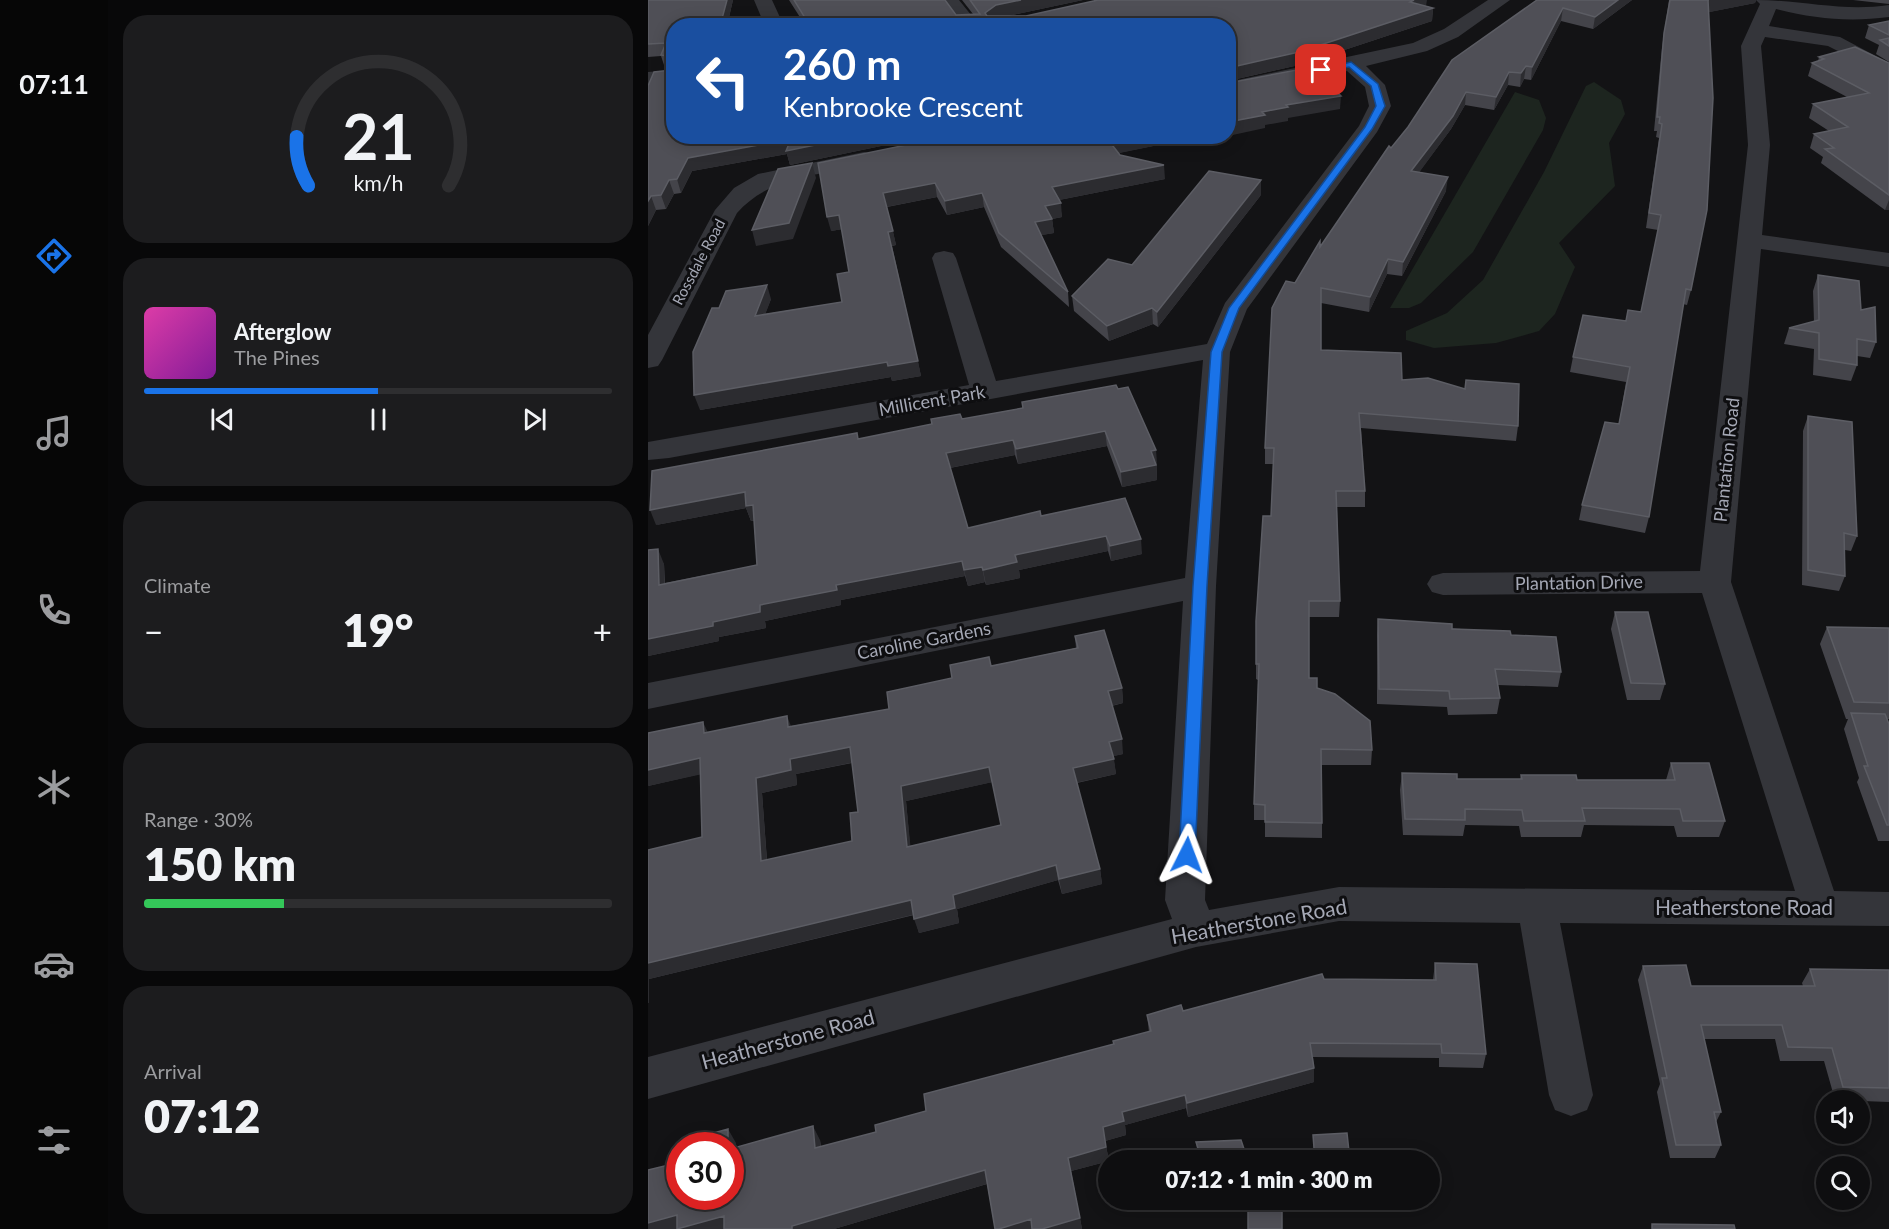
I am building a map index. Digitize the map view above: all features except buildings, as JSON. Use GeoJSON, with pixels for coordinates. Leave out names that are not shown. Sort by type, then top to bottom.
{"type":"FeatureCollection","features":[{"type":"Feature","properties":{"kind":"street"},"geometry":{"type":"LineString","coordinates":[[763,0],[771,18]]}},
{"type":"Feature","properties":{"kind":"street"},"geometry":{"type":"LineString","coordinates":[[949,0],[964,18]]}},
{"type":"Feature","properties":{"kind":"street"},"geometry":{"type":"LineString","coordinates":[[1236,86],[1351,64],[1420,47],[1451,33],[1501,0]]}},
{"type":"Feature","properties":{"kind":"street"},"geometry":{"type":"LineString","coordinates":[[1767,1],[1834,13],[1869,14],[1889,11]]}},
{"type":"Feature","properties":{"kind":"street","name":"Plantation Road"},"geometry":{"type":"LineString","coordinates":[[1767,1],[1751,46],[1759,145],[1715,582],[1820,908]]}},
{"type":"Feature","properties":{"kind":"street"},"geometry":{"type":"LineString","coordinates":[[1756,30],[1833,41],[1889,71]]}},
{"type":"Feature","properties":{"kind":"street"},"geometry":{"type":"LineString","coordinates":[[1196,930],[1185,900],[1200,586],[1217,352],[1234,308],[1369,127],[1380,106],[1375,85],[1351,64]]}},
{"type":"Feature","properties":{"kind":"street"},"geometry":{"type":"LineString","coordinates":[[648,78],[666,77]]}},
{"type":"Feature","properties":{"kind":"street","name":"Rossdale Road"},"geometry":{"type":"LineString","coordinates":[[648,360],[727,210],[742,193],[766,179],[884,155]]}},
{"type":"Feature","properties":{"kind":"street"},"geometry":{"type":"LineString","coordinates":[[1749,240],[1889,260]]}},
{"type":"Feature","properties":{"kind":"street"},"geometry":{"type":"LineString","coordinates":[[944,258],[985,391]]}},
{"type":"Feature","properties":{"kind":"street","name":"Millicent Park"},"geometry":{"type":"LineString","coordinates":[[648,451],[1198,352],[1217,352]]}},
{"type":"Feature","properties":{"kind":"street","name":"Plantation Drive"},"geometry":{"type":"LineString","coordinates":[[1443,584],[1715,582]]}},
{"type":"Feature","properties":{"kind":"street","name":"Caroline Gardens"},"geometry":{"type":"LineString","coordinates":[[648,696],[1200,586]]}},
{"type":"Feature","properties":{"kind":"street","name":"Heatherstone Road"},"geometry":{"type":"LineString","coordinates":[[648,1078],[1196,930],[1340,904],[1889,909]]}},
{"type":"Feature","properties":{"kind":"street"},"geometry":{"type":"LineString","coordinates":[[1537,906],[1571,1095]]}},
{"type":"Feature","properties":{"kind":"shaded area"},"geometry":{"type":"Polygon","coordinates":[[[1594,82],[1621,100],[1625,114],[1609,143],[1615,186],[1559,243],[1575,267],[1555,314],[1539,331],[1496,343],[1434,348],[1406,340],[1406,331],[1447,313],[1483,280],[1544,172],[1586,86],[1594,82]]]}},
{"type":"Feature","properties":{"kind":"shaded area"},"geometry":{"type":"Polygon","coordinates":[[[1515,92],[1539,100],[1546,118],[1543,130],[1473,252],[1421,303],[1409,308],[1390,308],[1515,92]]]}},
{"type":"Feature","properties":{"kind":"route"},"geometry":{"type":"LineString","coordinates":[[1187,855],[1200,586],[1217,352],[1234,308],[1369,127],[1380,106],[1375,85],[1351,64],[1321,70]]}}]}
